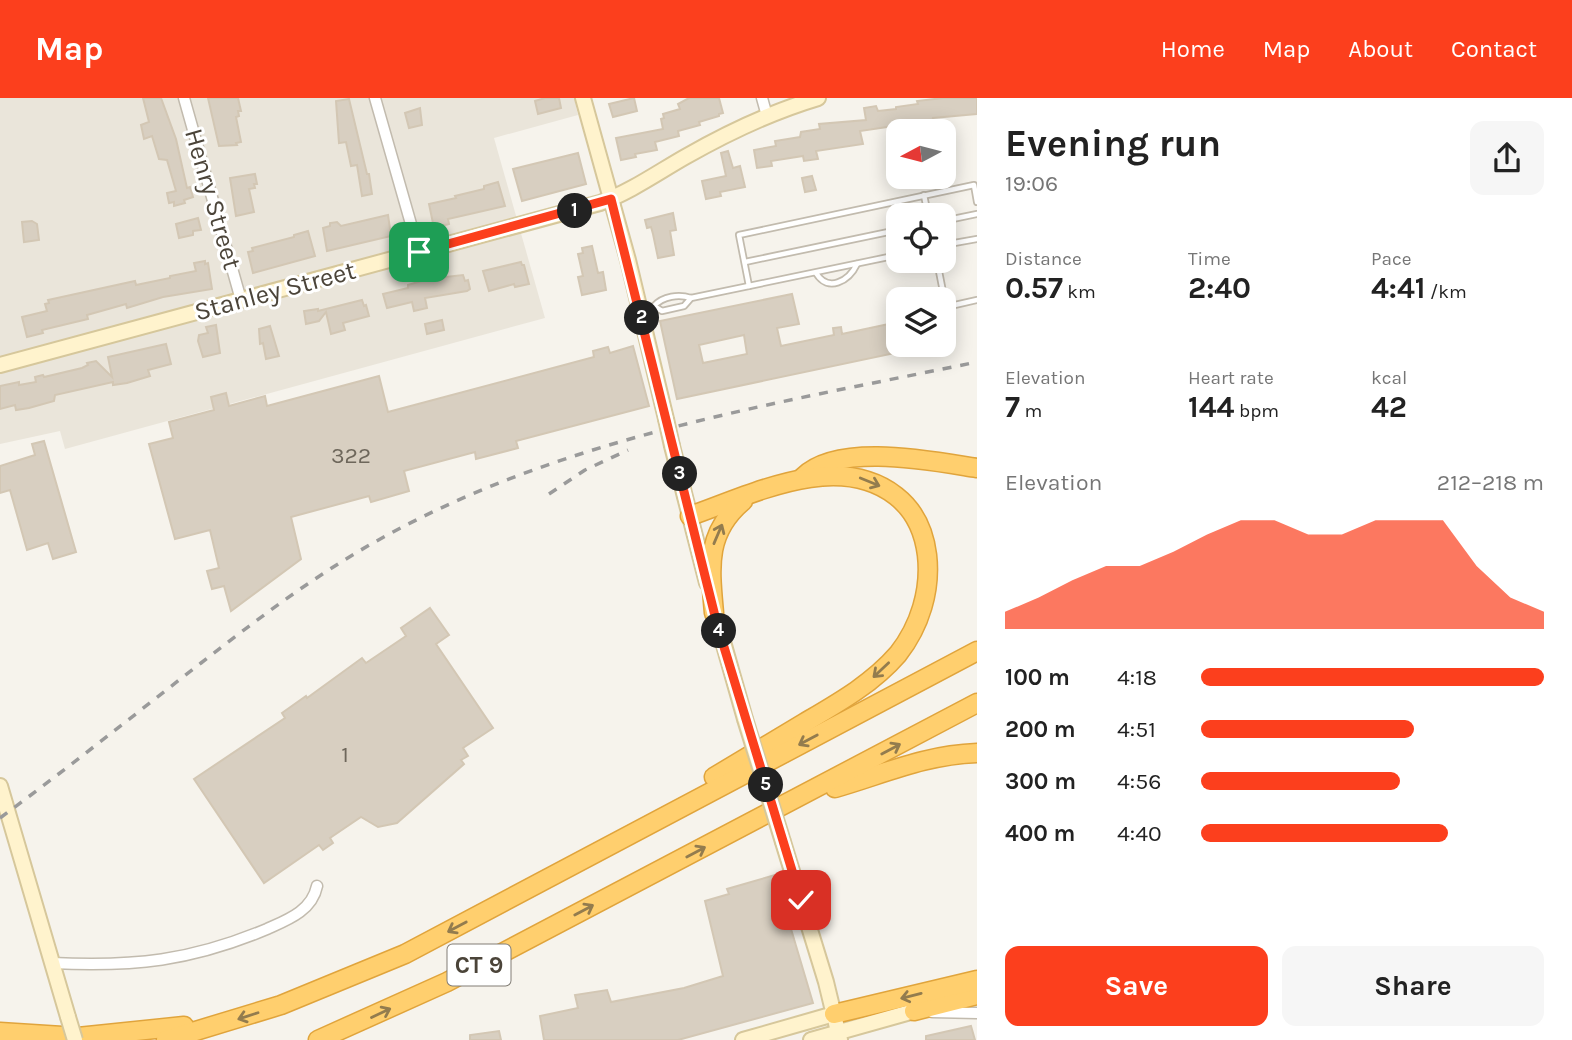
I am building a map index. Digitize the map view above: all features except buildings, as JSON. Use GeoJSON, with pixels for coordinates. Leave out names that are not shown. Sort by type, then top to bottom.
{"type":"FeatureCollection","features":[{"type":"Feature","properties":{"kind":"highway"},"geometry":{"type":"LineString","coordinates":[[803,477],[813,468],[826,464],[876,457],[917,459],[977,468]]}},
{"type":"Feature","properties":{"kind":"highway"},"geometry":{"type":"LineString","coordinates":[[670,812],[702,784],[865,684],[900,651],[919,619],[927,588],[928,559],[921,530],[911,510],[891,492],[867,480],[842,475],[803,477],[690,516]]}},
{"type":"Feature","properties":{"kind":"highway"},"geometry":{"type":"LineString","coordinates":[[714,613],[714,540],[727,516],[749,496]]}},
{"type":"Feature","properties":{"kind":"highway","name":"CT 9"},"geometry":{"type":"LineString","coordinates":[[166,1040],[317,991],[405,954],[977,651]]}},
{"type":"Feature","properties":{"kind":"highway","name":"CT 9"},"geometry":{"type":"LineString","coordinates":[[318,1040],[447,982],[977,704]]}},
{"type":"Feature","properties":{"kind":"highway"},"geometry":{"type":"LineString","coordinates":[[801,797],[909,763],[941,756],[977,753]]}},
{"type":"Feature","properties":{"kind":"highway"},"geometry":{"type":"LineString","coordinates":[[837,1029],[977,980]]}},
{"type":"Feature","properties":{"kind":"highway"},"geometry":{"type":"LineString","coordinates":[[914,1011],[977,995]]}},
{"type":"Feature","properties":{"kind":"highway"},"geometry":{"type":"LineString","coordinates":[[0,1032],[78,1037],[222,1024]]}},
{"type":"Feature","properties":{"kind":"street","name":"Henry Street"},"geometry":{"type":"LineString","coordinates":[[184,98],[241,300]]}},
{"type":"Feature","properties":{"kind":"street"},"geometry":{"type":"LineString","coordinates":[[375,98],[419,252]]}},
{"type":"Feature","properties":{"kind":"street"},"geometry":{"type":"LineString","coordinates":[[583,98],[611,199],[647,307],[666,419],[714,613],[837,1029]]}},
{"type":"Feature","properties":{"kind":"street"},"geometry":{"type":"LineString","coordinates":[[762,98],[767,116]]}},
{"type":"Feature","properties":{"kind":"street","name":"Stanley Street"},"geometry":{"type":"LineString","coordinates":[[0,365],[611,199],[711,142],[767,116],[818,98]]}},
{"type":"Feature","properties":{"kind":"street"},"geometry":{"type":"LineString","coordinates":[[0,786],[75,1040]]}},
{"type":"Feature","properties":{"kind":"street"},"geometry":{"type":"LineString","coordinates":[[52,963],[139,964],[207,951],[293,917],[310,902],[317,886]]}},
{"type":"Feature","properties":{"kind":"street"},"geometry":{"type":"LineString","coordinates":[[743,1040],[837,1029],[914,1011],[977,1013]]}},
{"type":"Feature","properties":{"kind":"street"},"geometry":{"type":"LineString","coordinates":[[811,1040],[837,1029]]}},
{"type":"Feature","properties":{"kind":"lane"},"geometry":{"type":"LineString","coordinates":[[749,286],[739,235],[974,185],[977,202]]}},
{"type":"Feature","properties":{"kind":"lane"},"geometry":{"type":"LineString","coordinates":[[924,195],[926,203]]}},
{"type":"Feature","properties":{"kind":"lane"},"geometry":{"type":"LineString","coordinates":[[956,218],[977,214]]}},
{"type":"Feature","properties":{"kind":"lane"},"geometry":{"type":"LineString","coordinates":[[744,262],[886,232]]}},
{"type":"Feature","properties":{"kind":"lane"},"geometry":{"type":"LineString","coordinates":[[956,243],[977,239]]}},
{"type":"Feature","properties":{"kind":"lane"},"geometry":{"type":"LineString","coordinates":[[647,307],[660,300],[683,295],[691,298],[886,258]]}},
{"type":"Feature","properties":{"kind":"lane"},"geometry":{"type":"LineString","coordinates":[[816,273],[827,283],[841,282],[852,274],[857,264]]}},
{"type":"Feature","properties":{"kind":"lane"},"geometry":{"type":"LineString","coordinates":[[939,273],[946,307],[977,300]]}},
{"type":"Feature","properties":{"kind":"lane"},"geometry":{"type":"LineString","coordinates":[[647,307],[662,311],[684,306],[691,298]]}},
{"type":"Feature","properties":{"kind":"shaded area"},"geometry":{"type":"Polygon","coordinates":[[[0,98],[574,98],[578,115],[494,138],[545,318],[65,449],[60,431],[0,444],[0,98]]]}},
{"type":"Feature","properties":{"kind":"railway"},"geometry":{"type":"LineString","coordinates":[[0,818],[289,597],[382,538],[452,503],[524,473],[672,428],[748,409],[977,362]]}},
{"type":"Feature","properties":{"kind":"railway"},"geometry":{"type":"LineString","coordinates":[[549,494],[585,470],[628,450]]}},
{"type":"Feature","properties":{"kind":"route"},"geometry":{"type":"LineString","coordinates":[[419,252],[611,199],[717,624],[801,900]]}}]}
